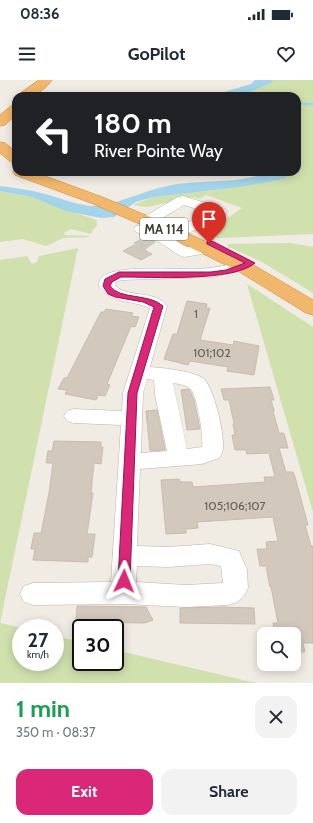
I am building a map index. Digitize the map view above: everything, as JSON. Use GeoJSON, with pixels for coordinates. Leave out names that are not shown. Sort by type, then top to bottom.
{"type":"FeatureCollection","features":[{"type":"Feature","properties":{"kind":"highway"},"geometry":{"type":"LineString","coordinates":[[30,92],[46,80]]}},
{"type":"Feature","properties":{"kind":"highway"},"geometry":{"type":"LineString","coordinates":[[43,92],[52,86],[56,80]]}},
{"type":"Feature","properties":{"kind":"highway"},"geometry":{"type":"LineString","coordinates":[[0,146],[12,156]]}},
{"type":"Feature","properties":{"kind":"highway"},"geometry":{"type":"LineString","coordinates":[[0,155],[12,159]]}},
{"type":"Feature","properties":{"kind":"highway"},"geometry":{"type":"LineString","coordinates":[[0,164],[12,168]]}},
{"type":"Feature","properties":{"kind":"highway","name":"MA 114"},"geometry":{"type":"LineString","coordinates":[[32,176],[128,210],[157,234],[206,244],[313,301]]}},
{"type":"Feature","properties":{"kind":"highway","name":"MA 114"},"geometry":{"type":"LineString","coordinates":[[51,176],[107,202]]}},
{"type":"Feature","properties":{"kind":"highway","name":"MA 114"},"geometry":{"type":"LineString","coordinates":[[247,265],[313,309]]}},
{"type":"Feature","properties":{"kind":"street"},"geometry":{"type":"LineString","coordinates":[[157,234],[184,252],[197,251],[206,244]]}},
{"type":"Feature","properties":{"kind":"street"},"geometry":{"type":"LineString","coordinates":[[124,593],[133,393],[158,306],[145,300],[118,295],[111,292],[107,286],[108,280],[119,275],[211,274],[227,272],[247,265]]}},
{"type":"Feature","properties":{"kind":"street"},"geometry":{"type":"LineString","coordinates":[[130,462],[202,456],[212,452],[213,444],[202,393],[197,383],[184,379],[140,372]]}},
{"type":"Feature","properties":{"kind":"street"},"geometry":{"type":"LineString","coordinates":[[163,375],[165,395],[179,459]]}},
{"type":"Feature","properties":{"kind":"street"},"geometry":{"type":"LineString","coordinates":[[74,416],[132,418]]}},
{"type":"Feature","properties":{"kind":"street"},"geometry":{"type":"LineString","coordinates":[[33,594],[124,593],[186,596],[228,594],[235,588],[235,570],[230,558],[210,554],[125,556]]}},
{"type":"Feature","properties":{"kind":"green space"},"geometry":{"type":"Polygon","coordinates":[[[262,80],[313,80],[313,234],[217,238],[199,230],[202,229],[209,231],[242,208],[206,195],[200,199],[193,197],[147,207],[133,205],[153,197],[183,192],[209,191],[284,179],[289,176],[301,176],[301,92],[246,92],[262,80]]]}},
{"type":"Feature","properties":{"kind":"green space"},"geometry":{"type":"Polygon","coordinates":[[[0,191],[32,197],[96,220],[97,226],[93,229],[91,234],[71,229],[64,233],[65,235],[90,236],[88,237],[63,238],[46,246],[23,239],[0,242],[0,191]]]}},
{"type":"Feature","properties":{"kind":"green space"},"geometry":{"type":"Polygon","coordinates":[[[290,243],[313,247],[313,293],[262,262],[227,246],[229,244],[290,243]]]}},
{"type":"Feature","properties":{"kind":"green space"},"geometry":{"type":"Polygon","coordinates":[[[78,248],[0,623],[0,260],[27,256],[32,264],[37,262],[39,256],[78,248]]]}},
{"type":"Feature","properties":{"kind":"green space"},"geometry":{"type":"Polygon","coordinates":[[[247,284],[313,327],[313,512],[247,284]]]}},
{"type":"Feature","properties":{"kind":"green space"},"geometry":{"type":"Polygon","coordinates":[[[0,623],[12,626],[12,671],[64,671],[64,638],[72,640],[72,671],[124,671],[124,652],[256,683],[0,683],[0,623]]]}},
{"type":"Feature","properties":{"kind":"water"},"geometry":{"type":"Polygon","coordinates":[[[255,80],[273,80],[271,83],[250,92],[224,92],[251,84],[255,80]]]}},
{"type":"Feature","properties":{"kind":"water"},"geometry":{"type":"Polygon","coordinates":[[[256,176],[289,176],[284,179],[240,187],[153,197],[136,202],[114,217],[101,218],[66,211],[32,197],[0,191],[0,186],[17,188],[84,205],[99,206],[117,202],[154,189],[176,184],[243,179],[256,176]]]}},
{"type":"Feature","properties":{"kind":"building"},"geometry":{"type":"Polygon","coordinates":[[[144,238],[155,242],[145,249],[134,243],[144,238]]]}},
{"type":"Feature","properties":{"kind":"building"},"geometry":{"type":"Polygon","coordinates":[[[134,245],[152,254],[141,260],[123,251],[134,245]]]}},
{"type":"Feature","properties":{"kind":"building"},"geometry":{"type":"Polygon","coordinates":[[[187,301],[207,304],[206,308],[210,308],[200,340],[233,345],[234,341],[259,346],[254,375],[227,371],[228,367],[190,361],[188,365],[164,359],[173,334],[177,334],[187,301]]]}},
{"type":"Feature","properties":{"kind":"building"},"geometry":{"type":"Polygon","coordinates":[[[106,309],[133,313],[131,316],[139,317],[135,327],[131,326],[107,384],[110,385],[105,396],[98,395],[96,400],[65,394],[67,390],[58,389],[64,378],[67,378],[101,312],[104,312],[106,309]]]}},
{"type":"Feature","properties":{"kind":"building"},"geometry":{"type":"Polygon","coordinates":[[[270,387],[274,400],[271,400],[273,411],[279,433],[284,433],[288,448],[279,448],[286,472],[293,472],[295,477],[308,525],[305,525],[311,546],[313,546],[313,643],[303,643],[305,652],[301,652],[301,627],[274,627],[273,623],[278,623],[271,587],[266,566],[260,566],[257,549],[267,549],[266,542],[278,541],[273,517],[197,522],[198,528],[186,529],[186,533],[166,534],[161,480],[179,479],[180,482],[192,482],[193,487],[265,482],[264,477],[275,477],[269,453],[247,454],[246,450],[235,450],[232,435],[235,435],[234,423],[229,400],[224,400],[221,389],[270,387]]]}},
{"type":"Feature","properties":{"kind":"building"},"geometry":{"type":"Polygon","coordinates":[[[189,389],[194,400],[200,429],[187,430],[181,390],[189,389]]]}},
{"type":"Feature","properties":{"kind":"building"},"geometry":{"type":"Polygon","coordinates":[[[157,410],[165,450],[150,451],[146,411],[157,410]]]}},
{"type":"Feature","properties":{"kind":"building"},"geometry":{"type":"Polygon","coordinates":[[[54,441],[101,442],[101,447],[103,447],[101,464],[94,463],[91,493],[93,493],[87,534],[95,534],[92,557],[88,557],[88,562],[33,560],[35,549],[31,549],[34,533],[41,533],[49,493],[53,463],[46,463],[48,451],[52,451],[54,441]]]}},
{"type":"Feature","properties":{"kind":"building"},"geometry":{"type":"Polygon","coordinates":[[[77,606],[146,607],[153,620],[145,623],[124,623],[124,619],[76,619],[77,606]]]}},
{"type":"Feature","properties":{"kind":"building"},"geometry":{"type":"Polygon","coordinates":[[[180,608],[254,608],[255,624],[180,623],[180,608]]]}},
{"type":"Feature","properties":{"kind":"waterway"},"geometry":{"type":"LineString","coordinates":[[301,104],[313,104]]}},
{"type":"Feature","properties":{"kind":"tunnel"},"geometry":{"type":"LineString","coordinates":[[138,241],[148,246]]}},
{"type":"Feature","properties":{"kind":"route"},"geometry":{"type":"LineString","coordinates":[[124,581],[133,393],[158,306],[145,300],[118,295],[111,292],[107,286],[108,280],[119,275],[132,274],[211,274],[227,272],[251,263],[209,243]]}}]}
